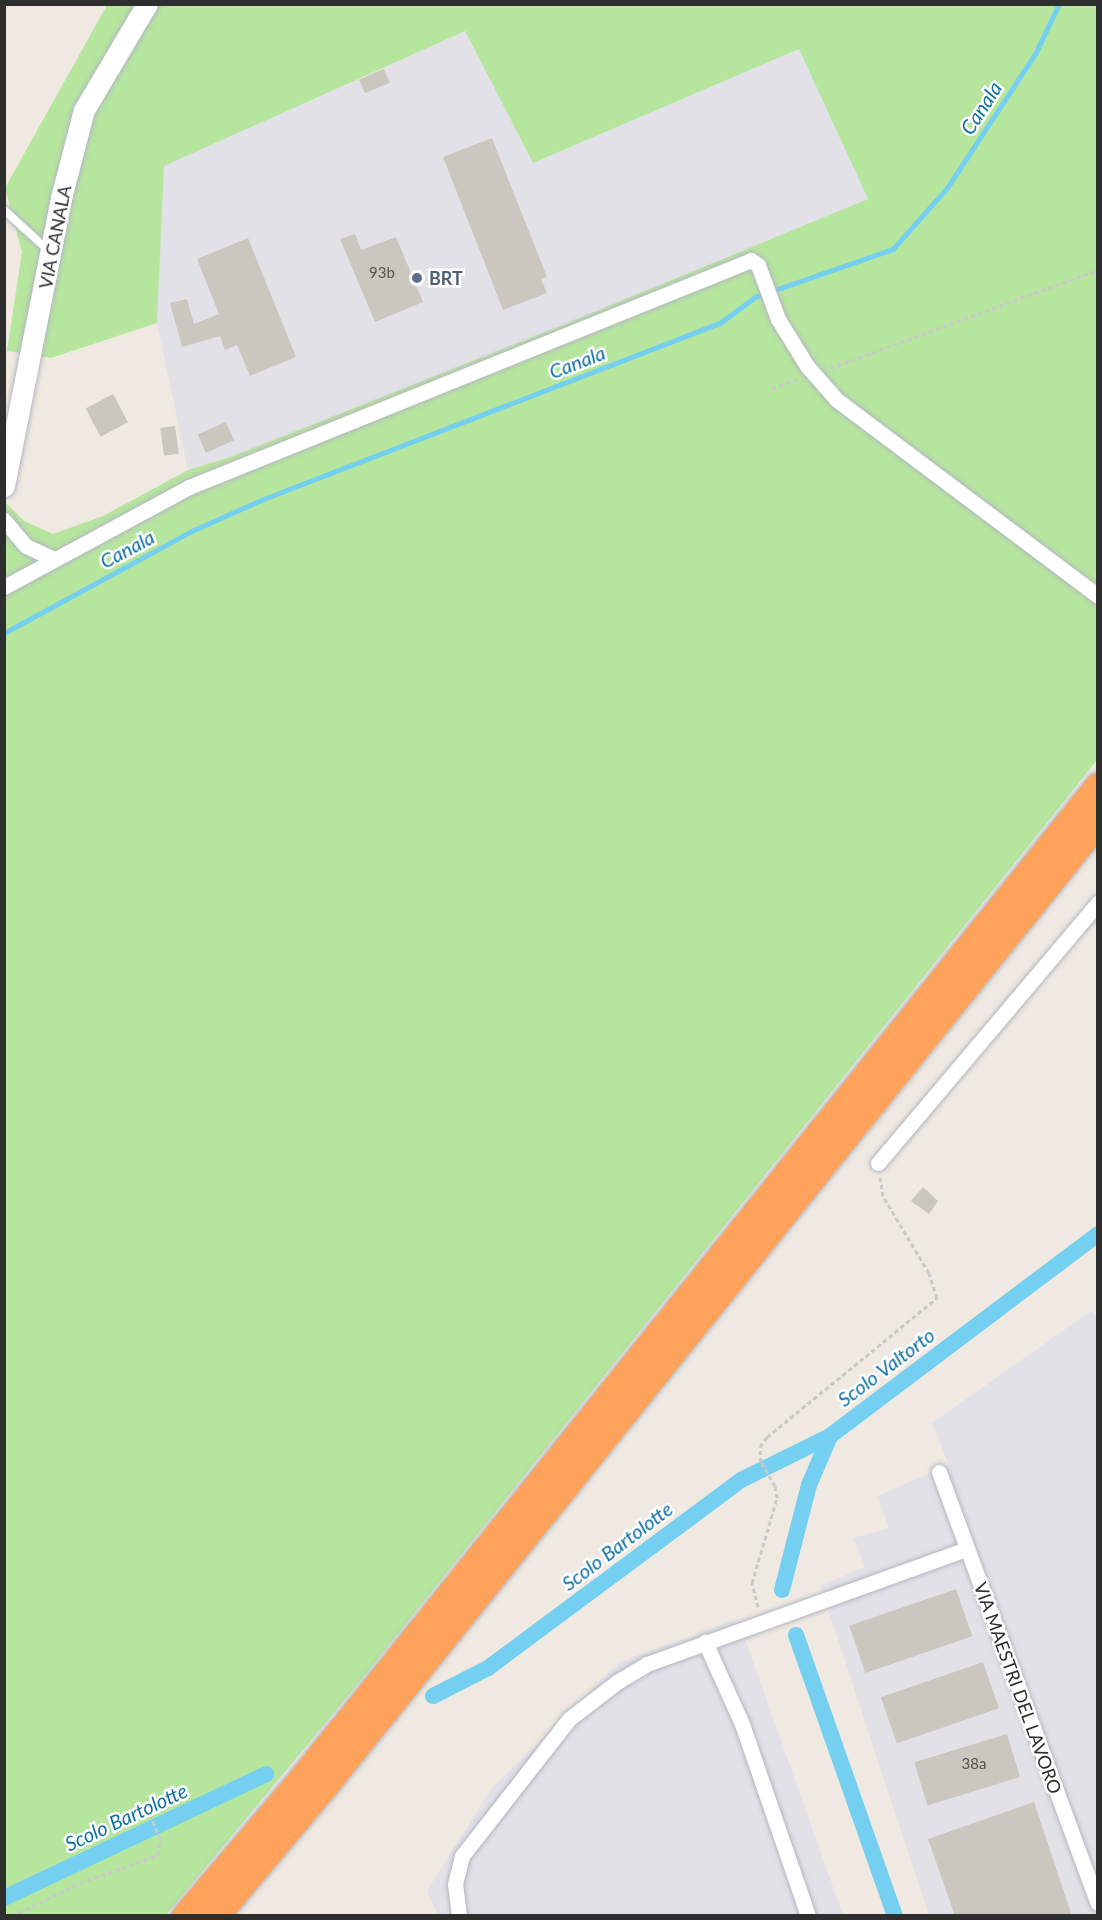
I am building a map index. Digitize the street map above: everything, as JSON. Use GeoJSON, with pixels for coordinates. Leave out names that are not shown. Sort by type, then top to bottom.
{"type":"FeatureCollection","features":[{"type":"Feature","properties":{"kind":"highway"},"geometry":{"type":"LineString","coordinates":[[185,1916],[304,1776],[1098,786]]}},
{"type":"Feature","properties":{"kind":"highway"},"geometry":{"type":"LineString","coordinates":[[215,1916],[329,1780],[1098,821]]}},
{"type":"Feature","properties":{"kind":"street","name":"VIA CANALA"},"geometry":{"type":"LineString","coordinates":[[4,486],[51,253],[84,110],[147,4]]}},
{"type":"Feature","properties":{"kind":"street"},"geometry":{"type":"LineString","coordinates":[[4,587],[189,487],[751,260],[758,265],[778,320],[814,374],[837,400],[1098,596]]}},
{"type":"Feature","properties":{"kind":"street"},"geometry":{"type":"LineString","coordinates":[[4,520],[26,546],[54,560]]}},
{"type":"Feature","properties":{"kind":"street"},"geometry":{"type":"LineString","coordinates":[[878,1163],[1098,903]]}},
{"type":"Feature","properties":{"kind":"street","name":"VIA MAESTRI DEL LAVORO"},"geometry":{"type":"LineString","coordinates":[[939,1472],[1098,1903]]}},
{"type":"Feature","properties":{"kind":"street"},"geometry":{"type":"LineString","coordinates":[[459,1916],[455,1884],[462,1856],[569,1719],[647,1664],[806,1605],[966,1550]]}},
{"type":"Feature","properties":{"kind":"street"},"geometry":{"type":"LineString","coordinates":[[705,1642],[742,1724],[808,1916]]}},
{"type":"Feature","properties":{"kind":"lane"},"geometry":{"type":"LineString","coordinates":[[4,210],[51,253]]}},
{"type":"Feature","properties":{"kind":"path"},"geometry":{"type":"LineString","coordinates":[[771,388],[1098,270]]}},
{"type":"Feature","properties":{"kind":"path"},"geometry":{"type":"LineString","coordinates":[[762,1622],[752,1583],[777,1498],[761,1462],[760,1447],[766,1437],[932,1305],[937,1298],[929,1273],[883,1196],[878,1163]]}},
{"type":"Feature","properties":{"kind":"path"},"geometry":{"type":"LineString","coordinates":[[12,1916],[80,1883],[152,1860],[158,1855],[158,1836],[147,1806]]}},
{"type":"Feature","properties":{"kind":"shaded area","name":"BRT"},"geometry":{"type":"Polygon","coordinates":[[[465,31],[533,163],[799,49],[869,199],[558,327],[233,456],[188,470],[157,323],[163,166],[465,31]]]}},
{"type":"Feature","properties":{"kind":"shaded area"},"geometry":{"type":"Polygon","coordinates":[[[1091,1311],[1098,1319],[1097,1915],[929,1915],[820,1586],[865,1567],[853,1538],[889,1528],[877,1496],[949,1465],[932,1423],[1091,1311]]]}},
{"type":"Feature","properties":{"kind":"shaded area"},"geometry":{"type":"Polygon","coordinates":[[[738,1619],[843,1915],[438,1915],[427,1891],[491,1789],[618,1663],[738,1619]]]}},
{"type":"Feature","properties":{"kind":"green space"},"geometry":{"type":"Polygon","coordinates":[[[107,5],[1097,5],[1097,760],[357,1685],[166,1915],[5,1915],[5,502],[24,521],[53,534],[103,516],[188,470],[233,456],[558,327],[868,199],[799,49],[533,163],[465,31],[164,166],[157,323],[51,358],[7,351],[22,252],[5,188],[107,5]]]}},
{"type":"Feature","properties":{"kind":"building"},"geometry":{"type":"Polygon","coordinates":[[[384,69],[390,83],[365,93],[359,80],[384,69]]]}},
{"type":"Feature","properties":{"kind":"building"},"geometry":{"type":"Polygon","coordinates":[[[492,138],[547,277],[541,279],[547,293],[503,310],[443,157],[492,138]]]}},
{"type":"Feature","properties":{"kind":"building"},"geometry":{"type":"Polygon","coordinates":[[[355,234],[361,250],[396,237],[423,302],[375,322],[340,239],[355,234]]]}},
{"type":"Feature","properties":{"kind":"building"},"geometry":{"type":"Polygon","coordinates":[[[248,238],[296,357],[250,376],[237,345],[225,350],[220,336],[182,347],[170,303],[187,299],[194,324],[219,314],[197,259],[248,238]]]}},
{"type":"Feature","properties":{"kind":"building"},"geometry":{"type":"Polygon","coordinates":[[[113,394],[128,422],[101,437],[86,409],[113,394]]]}},
{"type":"Feature","properties":{"kind":"building"},"geometry":{"type":"Polygon","coordinates":[[[226,422],[234,440],[206,453],[198,435],[226,422]]]}},
{"type":"Feature","properties":{"kind":"building"},"geometry":{"type":"Polygon","coordinates":[[[175,426],[179,454],[164,456],[160,428],[175,426]]]}},
{"type":"Feature","properties":{"kind":"building"},"geometry":{"type":"Polygon","coordinates":[[[923,1187],[938,1201],[929,1214],[911,1201],[923,1187]]]}},
{"type":"Feature","properties":{"kind":"building"},"geometry":{"type":"Polygon","coordinates":[[[956,1589],[972,1636],[865,1673],[849,1626],[956,1589]]]}},
{"type":"Feature","properties":{"kind":"building"},"geometry":{"type":"Polygon","coordinates":[[[983,1662],[999,1708],[897,1743],[881,1697],[983,1662]]]}},
{"type":"Feature","properties":{"kind":"building"},"geometry":{"type":"Polygon","coordinates":[[[1007,1734],[1020,1777],[927,1805],[914,1762],[1007,1734]]]}},
{"type":"Feature","properties":{"kind":"building"},"geometry":{"type":"Polygon","coordinates":[[[1034,1802],[1072,1916],[955,1916],[928,1839],[1034,1802]]]}},
{"type":"Feature","properties":{"kind":"waterway","name":"Canala"},"geometry":{"type":"LineString","coordinates":[[4,633],[194,530],[261,500],[720,323],[755,297],[893,249],[947,188],[1035,54],[1059,4]]}},
{"type":"Feature","properties":{"kind":"waterway","name":"Scolo Valtorto"},"geometry":{"type":"LineString","coordinates":[[782,1590],[809,1485],[830,1436],[1098,1234]]}},
{"type":"Feature","properties":{"kind":"waterway","name":"Scolo Bartolotte"},"geometry":{"type":"LineString","coordinates":[[433,1696],[488,1668],[741,1480],[830,1436]]}},
{"type":"Feature","properties":{"kind":"waterway","name":"Scolo Valtorto"},"geometry":{"type":"LineString","coordinates":[[796,1635],[895,1916]]}},
{"type":"Feature","properties":{"kind":"waterway","name":"Scolo Bartolotte"},"geometry":{"type":"LineString","coordinates":[[4,1898],[266,1774]]}},
{"type":"Feature","properties":{"kind":"place","name":"BRT"},"geometry":{"type":"Point","coordinates":[417,278]}}]}
